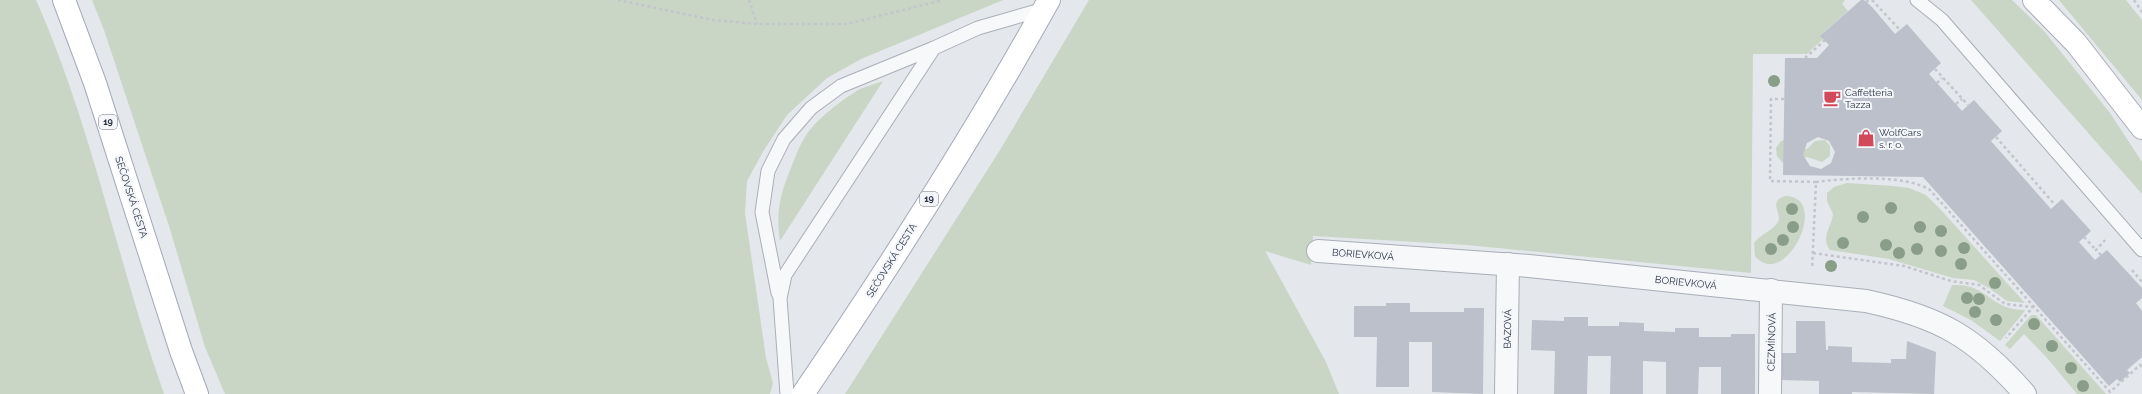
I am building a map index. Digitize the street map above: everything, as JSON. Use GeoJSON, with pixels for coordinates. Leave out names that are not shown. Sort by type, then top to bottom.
{"type":"FeatureCollection","features":[{"type":"Feature","properties":{"kind":"main road","name":"SEČOVSKÁ CESTA"},"geometry":{"type":"LineString","coordinates":[[64,0],[95,84],[197,394]]}},
{"type":"Feature","properties":{"kind":"main road"},"geometry":{"type":"LineString","coordinates":[[2034,0],[2076,44],[2141,128]]}},
{"type":"Feature","properties":{"kind":"main road","name":"SEČOVSKÁ CESTA"},"geometry":{"type":"LineString","coordinates":[[803,394],[850,325],[958,153],[1046,4]]}},
{"type":"Feature","properties":{"kind":"street","name":"BORIEVKOVÁ"},"geometry":{"type":"LineString","coordinates":[[1318,251],[1508,264],[1811,294],[1866,301],[1902,309],[1958,333],[1991,358],[2025,394]]}},
{"type":"Feature","properties":{"kind":"street","name":"BAZOVÁ"},"geometry":{"type":"LineString","coordinates":[[1506,394],[1508,264]]}},
{"type":"Feature","properties":{"kind":"street","name":"CEZMÍNOVÁ"},"geometry":{"type":"LineString","coordinates":[[1770,394],[1771,290]]}},
{"type":"Feature","properties":{"kind":"lane"},"geometry":{"type":"LineString","coordinates":[[1917,0],[1942,20],[2142,250]]}},
{"type":"Feature","properties":{"kind":"lane"},"geometry":{"type":"LineString","coordinates":[[787,394],[780,298],[762,212],[768,172],[784,139],[811,108],[841,86],[934,48],[978,28],[1046,4]]}},
{"type":"Feature","properties":{"kind":"lane"},"geometry":{"type":"LineString","coordinates":[[780,298],[785,275],[934,48]]}},
{"type":"Feature","properties":{"kind":"path"},"geometry":{"type":"LineString","coordinates":[[618,0],[713,20],[757,24],[847,24],[943,0]]}},
{"type":"Feature","properties":{"kind":"path"},"geometry":{"type":"LineString","coordinates":[[749,0],[757,24]]}},
{"type":"Feature","properties":{"kind":"path"},"geometry":{"type":"LineString","coordinates":[[1872,0],[1900,30]]}},
{"type":"Feature","properties":{"kind":"path"},"geometry":{"type":"LineString","coordinates":[[2134,0],[2142,12]]}},
{"type":"Feature","properties":{"kind":"path"},"geometry":{"type":"LineString","coordinates":[[1805,58],[1825,40]]}},
{"type":"Feature","properties":{"kind":"path"},"geometry":{"type":"LineString","coordinates":[[1935,69],[1968,105]]}},
{"type":"Feature","properties":{"kind":"path"},"geometry":{"type":"LineString","coordinates":[[1937,82],[1942,78]]}},
{"type":"Feature","properties":{"kind":"path"},"geometry":{"type":"LineString","coordinates":[[1784,99],[1771,99],[1770,181],[1816,182],[1864,179],[1906,182],[1922,185],[1930,190],[2110,392],[2140,365],[2142,367]]}},
{"type":"Feature","properties":{"kind":"path"},"geometry":{"type":"LineString","coordinates":[[1956,104],[1962,99]]}},
{"type":"Feature","properties":{"kind":"path"},"geometry":{"type":"LineString","coordinates":[[1996,137],[2055,205]]}},
{"type":"Feature","properties":{"kind":"path"},"geometry":{"type":"LineString","coordinates":[[1811,294],[1816,182]]}},
{"type":"Feature","properties":{"kind":"path"},"geometry":{"type":"LineString","coordinates":[[2084,237],[2101,256]]}},
{"type":"Feature","properties":{"kind":"path"},"geometry":{"type":"LineString","coordinates":[[2096,250],[2106,240]]}},
{"type":"Feature","properties":{"kind":"path"},"geometry":{"type":"LineString","coordinates":[[1813,253],[1904,266],[1951,281],[1979,285],[2005,304],[2033,307]]}},
{"type":"Feature","properties":{"kind":"path"},"geometry":{"type":"LineString","coordinates":[[2017,326],[2033,307]]}},
{"type":"Feature","properties":{"kind":"green space"},"geometry":{"type":"Polygon","coordinates":[[[0,0],[36,0],[56,48],[89,146],[132,295],[164,394],[0,394],[0,0]]]}},
{"type":"Feature","properties":{"kind":"green space"},"geometry":{"type":"Polygon","coordinates":[[[92,0],[1003,0],[861,59],[827,78],[787,115],[764,150],[747,181],[745,213],[766,358],[773,383],[770,394],[225,394],[205,347],[169,226],[104,30],[92,0]]]}},
{"type":"Feature","properties":{"kind":"green space"},"geometry":{"type":"Polygon","coordinates":[[[1089,0],[1845,0],[1842,4],[1848,11],[1821,35],[1823,39],[1807,54],[1753,54],[1751,273],[1467,245],[1313,236],[1311,265],[1265,251],[1326,362],[1339,394],[845,394],[1000,150],[1089,0]]]}},
{"type":"Feature","properties":{"kind":"green space"},"geometry":{"type":"Polygon","coordinates":[[[1971,0],[2012,0],[2044,31],[2110,113],[2142,162],[2142,194],[1971,0]]]}},
{"type":"Feature","properties":{"kind":"green space"},"geometry":{"type":"Polygon","coordinates":[[[2059,0],[2126,0],[2142,20],[2142,100],[2059,0]]]}},
{"type":"Feature","properties":{"kind":"green space"},"geometry":{"type":"Polygon","coordinates":[[[883,81],[780,241],[778,215],[781,198],[794,159],[805,137],[822,117],[846,98],[860,89],[883,81]]]}},
{"type":"Feature","properties":{"kind":"green space"},"geometry":{"type":"Polygon","coordinates":[[[1786,140],[1802,150],[1807,149],[1815,141],[1825,140],[1830,146],[1830,156],[1822,162],[1807,157],[1783,163],[1777,156],[1776,148],[1781,141],[1786,140]]]}},
{"type":"Feature","properties":{"kind":"green space"},"geometry":{"type":"Polygon","coordinates":[[[1847,183],[1909,188],[1926,195],[2025,303],[2007,301],[1989,288],[1974,280],[1953,278],[1889,259],[1830,250],[1827,246],[1826,236],[1833,214],[1827,201],[1827,193],[1834,187],[1847,183]]]}},
{"type":"Feature","properties":{"kind":"green space"},"geometry":{"type":"Polygon","coordinates":[[[1785,196],[1798,200],[1804,210],[1804,224],[1799,240],[1790,253],[1779,262],[1767,264],[1755,256],[1754,243],[1773,228],[1778,222],[1779,215],[1776,205],[1777,201],[1785,196]]]}},
{"type":"Feature","properties":{"kind":"green space"},"geometry":{"type":"Polygon","coordinates":[[[1952,285],[1974,288],[2004,306],[2013,309],[2025,310],[2000,341],[1971,320],[1943,306],[1952,285]]]}},
{"type":"Feature","properties":{"kind":"green space"},"geometry":{"type":"Polygon","coordinates":[[[2031,315],[2036,315],[2106,394],[2077,394],[2048,359],[2024,334],[2010,349],[2005,345],[2031,315]]]}},
{"type":"Feature","properties":{"kind":"building"},"geometry":{"type":"Polygon","coordinates":[[[1861,0],[1864,0],[1872,7],[1895,34],[1907,24],[1941,63],[1929,74],[1962,111],[1974,100],[2002,131],[1991,141],[2051,209],[2062,199],[2091,231],[2079,242],[2095,260],[2107,250],[2142,288],[2142,298],[2136,303],[2142,311],[2142,357],[2127,370],[2130,373],[2120,382],[2117,379],[2109,386],[1923,177],[1783,175],[1785,58],[1817,58],[1829,45],[1820,36],[1861,0]],[[1818,137],[1807,143],[1803,155],[1810,166],[1821,169],[1831,163],[1835,152],[1829,141],[1818,137]]]}},
{"type":"Feature","properties":{"kind":"building"},"geometry":{"type":"Polygon","coordinates":[[[1386,303],[1410,303],[1410,312],[1464,312],[1464,308],[1484,308],[1483,394],[1432,392],[1432,342],[1409,342],[1409,387],[1376,387],[1377,337],[1354,337],[1354,306],[1386,306],[1386,303]]]}},
{"type":"Feature","properties":{"kind":"building"},"geometry":{"type":"Polygon","coordinates":[[[1564,317],[1588,317],[1588,326],[1619,326],[1619,322],[1644,323],[1644,331],[1675,332],[1675,328],[1699,328],[1699,337],[1731,337],[1731,334],[1755,334],[1755,394],[1721,394],[1721,367],[1699,367],[1698,394],[1666,394],[1666,362],[1643,361],[1643,394],[1610,394],[1611,356],[1588,356],[1587,394],[1554,394],[1555,351],[1531,350],[1532,320],[1564,321],[1564,317]]]}},
{"type":"Feature","properties":{"kind":"building"},"geometry":{"type":"Polygon","coordinates":[[[1796,321],[1825,321],[1826,350],[1828,350],[1828,346],[1852,347],[1852,362],[1891,363],[1891,359],[1906,359],[1907,341],[1936,352],[1934,394],[1852,392],[1852,394],[1819,394],[1819,381],[1780,380],[1780,353],[1796,353],[1796,321]]]}},
{"type":"Feature","properties":{"kind":"place","name":"Caffetteria Tazza"},"geometry":{"type":"Point","coordinates":[1832,98]}},
{"type":"Feature","properties":{"kind":"place","name":"WolfCars s. r. o."},"geometry":{"type":"Point","coordinates":[1866,138]}}]}
